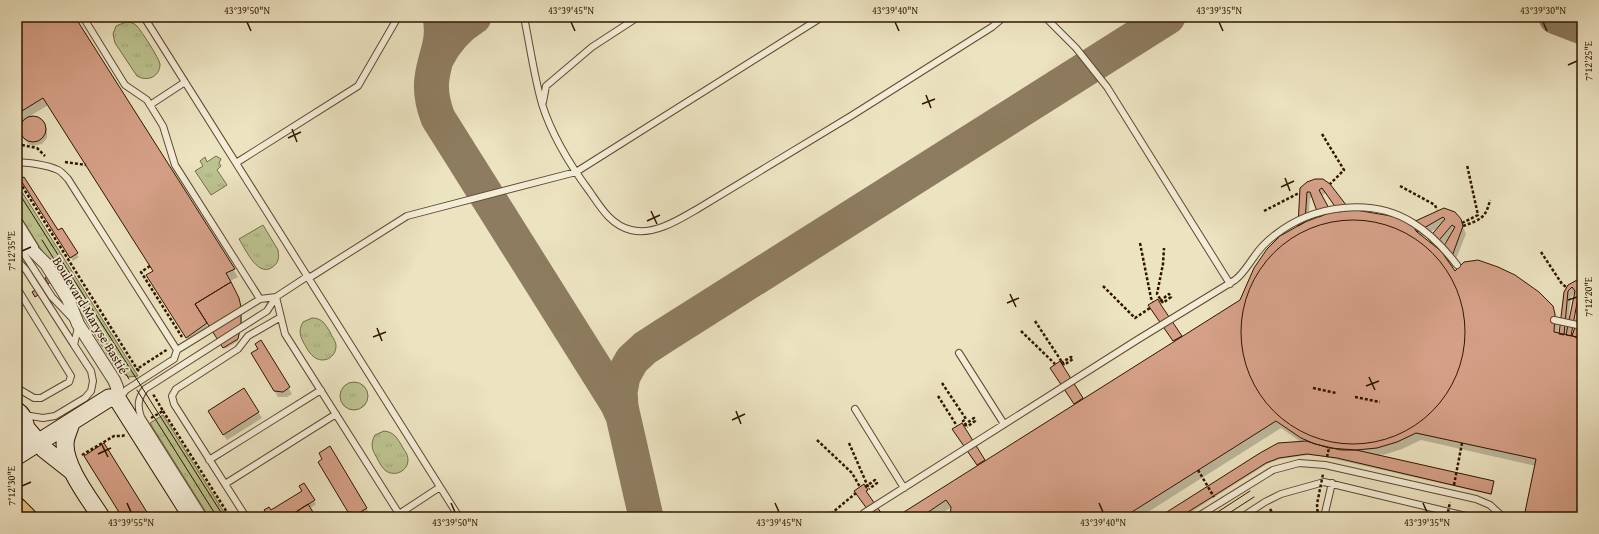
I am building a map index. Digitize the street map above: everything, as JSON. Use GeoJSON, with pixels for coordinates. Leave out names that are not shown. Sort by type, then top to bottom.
{"type":"FeatureCollection","features":[{"type":"Feature","properties":{"kind":"main road"},"geometry":{"type":"LineString","coordinates":[[118,400],[140,425],[192,517]]}},
{"type":"Feature","properties":{"kind":"main road"},"geometry":{"type":"LineString","coordinates":[[18,455],[41,446],[68,431],[115,409],[118,400]]}},
{"type":"Feature","properties":{"kind":"main road"},"geometry":{"type":"LineString","coordinates":[[21,418],[41,446],[74,473]]}},
{"type":"Feature","properties":{"kind":"main road"},"geometry":{"type":"LineString","coordinates":[[18,455],[24,444],[21,418]]}},
{"type":"Feature","properties":{"kind":"main road"},"geometry":{"type":"LineString","coordinates":[[68,431],[66,455],[74,473],[101,517]]}},
{"type":"Feature","properties":{"kind":"main road"},"geometry":{"type":"LineString","coordinates":[[17,508],[26,517]]}},
{"type":"Feature","properties":{"kind":"street","name":"Boulevard Maryse Bastié"},"geometry":{"type":"LineString","coordinates":[[17,230],[25,243],[46,264],[68,299],[78,324],[114,380],[117,387],[118,400]]}},
{"type":"Feature","properties":{"kind":"lane"},"geometry":{"type":"LineString","coordinates":[[83,17],[125,85],[147,100],[163,126],[175,165],[260,299]]}},
{"type":"Feature","properties":{"kind":"lane"},"geometry":{"type":"LineString","coordinates":[[144,17],[460,517]]}},
{"type":"Feature","properties":{"kind":"lane"},"geometry":{"type":"LineString","coordinates":[[236,163],[358,86],[398,17]]}},
{"type":"Feature","properties":{"kind":"lane"},"geometry":{"type":"LineString","coordinates":[[524,17],[542,103],[556,139],[576,172],[605,214],[617,225],[632,231],[650,231],[675,221],[699,208],[851,116],[987,31],[1004,17]]}},
{"type":"Feature","properties":{"kind":"lane"},"geometry":{"type":"LineString","coordinates":[[542,103],[546,86],[592,47],[638,17]]}},
{"type":"Feature","properties":{"kind":"lane"},"geometry":{"type":"LineString","coordinates":[[175,348],[260,299],[276,296],[407,216],[576,172],[822,17]]}},
{"type":"Feature","properties":{"kind":"lane"},"geometry":{"type":"LineString","coordinates":[[1045,17],[1076,48],[1106,87],[1230,284]]}},
{"type":"Feature","properties":{"kind":"lane"},"geometry":{"type":"LineString","coordinates":[[150,106],[185,82]]}},
{"type":"Feature","properties":{"kind":"lane"},"geometry":{"type":"LineString","coordinates":[[17,163],[25,162],[52,168],[58,170],[68,179],[175,348],[174,359],[126,390],[118,400]]}},
{"type":"Feature","properties":{"kind":"lane"},"geometry":{"type":"LineString","coordinates":[[861,517],[864,513],[1137,340],[1230,284],[1241,275],[1266,242],[1296,221],[1316,213],[1347,207],[1374,209],[1401,216],[1412,222],[1437,241],[1457,265]]}},
{"type":"Feature","properties":{"kind":"lane"},"geometry":{"type":"LineString","coordinates":[[17,218],[46,264]]}},
{"type":"Feature","properties":{"kind":"lane"},"geometry":{"type":"LineString","coordinates":[[17,243],[19,249],[52,297],[78,324],[74,345]]}},
{"type":"Feature","properties":{"kind":"lane"},"geometry":{"type":"LineString","coordinates":[[17,260],[26,270],[93,376],[92,387],[88,395],[55,416],[21,418]]}},
{"type":"Feature","properties":{"kind":"lane"},"geometry":{"type":"LineString","coordinates":[[17,288],[71,376],[69,382],[41,398],[34,398],[17,388]]}},
{"type":"Feature","properties":{"kind":"lane"},"geometry":{"type":"LineString","coordinates":[[276,296],[285,334],[399,516],[440,487]]}},
{"type":"Feature","properties":{"kind":"lane"},"geometry":{"type":"LineString","coordinates":[[204,517],[140,425],[138,400],[144,390],[267,311],[276,296]]}},
{"type":"Feature","properties":{"kind":"lane"},"geometry":{"type":"LineString","coordinates":[[246,517],[174,404],[172,396],[176,389],[238,349],[248,336],[281,317]]}},
{"type":"Feature","properties":{"kind":"lane"},"geometry":{"type":"LineString","coordinates":[[1554,320],[1582,326]]}},
{"type":"Feature","properties":{"kind":"lane"},"geometry":{"type":"LineString","coordinates":[[959,353],[1004,424]]}},
{"type":"Feature","properties":{"kind":"lane"},"geometry":{"type":"LineString","coordinates":[[209,460],[321,390]]}},
{"type":"Feature","properties":{"kind":"lane"},"geometry":{"type":"LineString","coordinates":[[854,409],[904,488]]}},
{"type":"Feature","properties":{"kind":"lane"},"geometry":{"type":"LineString","coordinates":[[225,484],[336,414]]}},
{"type":"Feature","properties":{"kind":"lane"},"geometry":{"type":"LineString","coordinates":[[1197,517],[1281,466],[1299,463],[1325,464],[1483,502],[1495,509],[1503,517]]}},
{"type":"Feature","properties":{"kind":"lane"},"geometry":{"type":"LineString","coordinates":[[1242,517],[1265,502],[1281,494],[1324,482],[1470,517]]}},
{"type":"Feature","properties":{"kind":"lane"},"geometry":{"type":"LineString","coordinates":[[1324,517],[1332,483]]}},
{"type":"Feature","properties":{"kind":"path"},"geometry":{"type":"LineString","coordinates":[[1322,134],[1344,170],[1330,184]]}},
{"type":"Feature","properties":{"kind":"path"},"geometry":{"type":"LineString","coordinates":[[17,144],[37,148],[47,158]]}},
{"type":"Feature","properties":{"kind":"path"},"geometry":{"type":"LineString","coordinates":[[59,161],[86,165]]}},
{"type":"Feature","properties":{"kind":"path"},"geometry":{"type":"LineString","coordinates":[[1467,165],[1478,215],[1463,225],[1480,220],[1488,211],[1490,200]]}},
{"type":"Feature","properties":{"kind":"path"},"geometry":{"type":"LineString","coordinates":[[17,178],[144,379]]}},
{"type":"Feature","properties":{"kind":"path"},"geometry":{"type":"LineString","coordinates":[[1400,186],[1434,205],[1437,210]]}},
{"type":"Feature","properties":{"kind":"path"},"geometry":{"type":"LineString","coordinates":[[1264,211],[1299,193]]}},
{"type":"Feature","properties":{"kind":"path"},"geometry":{"type":"LineString","coordinates":[[1140,244],[1153,302]]}},
{"type":"Feature","properties":{"kind":"path"},"geometry":{"type":"LineString","coordinates":[[1161,302],[1157,294],[1163,264],[1164,248]]}},
{"type":"Feature","properties":{"kind":"path"},"geometry":{"type":"LineString","coordinates":[[1541,252],[1562,284],[1566,287]]}},
{"type":"Feature","properties":{"kind":"path"},"geometry":{"type":"LineString","coordinates":[[137,368],[175,348],[183,339],[141,272],[150,266]]}},
{"type":"Feature","properties":{"kind":"path"},"geometry":{"type":"LineString","coordinates":[[1103,286],[1134,318],[1150,308]]}},
{"type":"Feature","properties":{"kind":"path"},"geometry":{"type":"LineString","coordinates":[[1035,321],[1064,365],[1073,360],[1071,357],[1061,363]]}},
{"type":"Feature","properties":{"kind":"path"},"geometry":{"type":"LineString","coordinates":[[1021,331],[1055,364]]}},
{"type":"Feature","properties":{"kind":"path"},"geometry":{"type":"LineString","coordinates":[[942,383],[966,419],[963,421],[967,427],[975,421],[974,418],[964,424]]}},
{"type":"Feature","properties":{"kind":"path"},"geometry":{"type":"LineString","coordinates":[[149,387],[230,517]]}},
{"type":"Feature","properties":{"kind":"path"},"geometry":{"type":"LineString","coordinates":[[1313,388],[1336,393]]}},
{"type":"Feature","properties":{"kind":"path"},"geometry":{"type":"LineString","coordinates":[[938,396],[957,426]]}},
{"type":"Feature","properties":{"kind":"path"},"geometry":{"type":"LineString","coordinates":[[1356,397],[1380,402]]}},
{"type":"Feature","properties":{"kind":"path"},"geometry":{"type":"LineString","coordinates":[[81,456],[114,436],[122,436],[163,411]]}},
{"type":"Feature","properties":{"kind":"path"},"geometry":{"type":"LineString","coordinates":[[817,440],[852,474],[860,487]]}},
{"type":"Feature","properties":{"kind":"path"},"geometry":{"type":"LineString","coordinates":[[849,443],[865,480],[868,487],[869,489],[877,483],[875,480],[870,483],[865,487]]}},
{"type":"Feature","properties":{"kind":"path"},"geometry":{"type":"LineString","coordinates":[[1447,517],[1462,443]]}},
{"type":"Feature","properties":{"kind":"path"},"geometry":{"type":"LineString","coordinates":[[1318,517],[1317,504],[1329,448]]}},
{"type":"Feature","properties":{"kind":"path"},"geometry":{"type":"LineString","coordinates":[[1198,470],[1217,504]]}},
{"type":"Feature","properties":{"kind":"path"},"geometry":{"type":"LineString","coordinates":[[827,517],[856,493]]}},
{"type":"Feature","properties":{"kind":"green space"},"geometry":{"type":"Polygon","coordinates":[[[126,22],[137,26],[159,61],[160,64],[158,72],[152,77],[141,78],[137,76],[115,43],[113,34],[116,26],[126,22]]]}},
{"type":"Feature","properties":{"kind":"green space"},"geometry":{"type":"Polygon","coordinates":[[[216,156],[221,159],[219,163],[221,166],[217,170],[227,185],[211,195],[195,171],[203,166],[200,161],[205,157],[207,162],[216,156]]]}},
{"type":"Feature","properties":{"kind":"green space"},"geometry":{"type":"Polygon","coordinates":[[[17,184],[138,376],[129,377],[117,370],[17,211],[17,184]]]}},
{"type":"Feature","properties":{"kind":"green space"},"geometry":{"type":"Polygon","coordinates":[[[263,225],[278,250],[277,262],[269,269],[258,267],[249,256],[239,239],[263,225]]]}},
{"type":"Feature","properties":{"kind":"green space"},"geometry":{"type":"Polygon","coordinates":[[[312,318],[323,322],[335,342],[336,346],[334,354],[328,359],[321,360],[314,357],[300,334],[301,325],[303,322],[312,318]]]}},
{"type":"Feature","properties":{"kind":"green space"},"geometry":{"type":"Polygon","coordinates":[[[354,382],[364,386],[368,396],[364,406],[354,410],[344,406],[340,396],[344,386],[354,382]]]}},
{"type":"Feature","properties":{"kind":"green space"},"geometry":{"type":"Polygon","coordinates":[[[163,415],[227,517],[209,517],[150,423],[163,415]]]}},
{"type":"Feature","properties":{"kind":"green space"},"geometry":{"type":"Polygon","coordinates":[[[384,431],[395,436],[407,454],[408,460],[406,467],[400,472],[390,473],[386,471],[381,465],[372,447],[373,438],[375,435],[384,431]]]}},
{"type":"Feature","properties":{"kind":"building"},"geometry":{"type":"Polygon","coordinates":[[[17,17],[75,17],[235,269],[226,273],[231,282],[195,304],[207,323],[186,338],[146,275],[153,271],[43,98],[17,114],[17,17]]]}},
{"type":"Feature","properties":{"kind":"building"},"geometry":{"type":"Polygon","coordinates":[[[33,116],[43,119],[46,129],[43,139],[33,142],[23,139],[20,129],[23,119],[33,116]]]}},
{"type":"Feature","properties":{"kind":"building"},"geometry":{"type":"Polygon","coordinates":[[[24,177],[58,230],[62,228],[78,253],[70,258],[20,179],[24,177]]]}},
{"type":"Feature","properties":{"kind":"building"},"geometry":{"type":"Polygon","coordinates":[[[1315,179],[1323,179],[1330,184],[1350,210],[1339,212],[1322,188],[1319,190],[1331,212],[1319,217],[1310,192],[1307,192],[1305,222],[1298,226],[1300,188],[1307,182],[1315,179]]]}},
{"type":"Feature","properties":{"kind":"building"},"geometry":{"type":"Polygon","coordinates":[[[1444,208],[1455,212],[1461,219],[1463,226],[1450,262],[1441,251],[1455,227],[1452,225],[1435,245],[1428,239],[1445,219],[1443,217],[1417,232],[1411,223],[1444,208]]]}},
{"type":"Feature","properties":{"kind":"building"},"geometry":{"type":"Polygon","coordinates":[[[1356,210],[1397,217],[1411,223],[1417,232],[1441,251],[1455,271],[1464,262],[1478,260],[1515,275],[1539,292],[1553,306],[1555,314],[1554,332],[1582,338],[1582,517],[1524,517],[1536,459],[1416,433],[1397,442],[1377,448],[1341,450],[1315,444],[1301,438],[1276,421],[1124,517],[950,517],[951,507],[946,500],[921,517],[896,517],[1240,300],[1254,268],[1267,249],[1280,236],[1305,222],[1331,212],[1356,210]]]}},
{"type":"Feature","properties":{"kind":"building"},"geometry":{"type":"Polygon","coordinates":[[[1353,220],[1375,222],[1406,233],[1432,253],[1452,279],[1463,310],[1465,332],[1463,354],[1452,385],[1432,411],[1406,431],[1375,442],[1353,444],[1331,442],[1300,431],[1274,411],[1254,385],[1243,354],[1241,332],[1243,310],[1254,279],[1274,253],[1300,233],[1331,222],[1353,220]]]}},
{"type":"Feature","properties":{"kind":"building"},"geometry":{"type":"Polygon","coordinates":[[[48,276],[52,281],[48,284],[45,278],[48,276]]]}},
{"type":"Feature","properties":{"kind":"building"},"geometry":{"type":"Polygon","coordinates":[[[1577,280],[1582,282],[1582,291],[1579,292],[1571,336],[1566,335],[1575,291],[1572,287],[1568,291],[1564,335],[1559,334],[1564,292],[1568,285],[1577,280]]]}},
{"type":"Feature","properties":{"kind":"building"},"geometry":{"type":"Polygon","coordinates":[[[231,282],[239,298],[241,307],[241,324],[238,339],[223,348],[195,304],[231,282]]]}},
{"type":"Feature","properties":{"kind":"building"},"geometry":{"type":"Polygon","coordinates":[[[37,289],[40,294],[35,297],[32,292],[37,289]]]}},
{"type":"Feature","properties":{"kind":"building"},"geometry":{"type":"Polygon","coordinates":[[[1158,299],[1182,336],[1173,341],[1148,305],[1158,299]]]}},
{"type":"Feature","properties":{"kind":"building"},"geometry":{"type":"Polygon","coordinates":[[[1582,306],[1582,322],[1578,338],[1572,336],[1582,306]]]}},
{"type":"Feature","properties":{"kind":"building"},"geometry":{"type":"Polygon","coordinates":[[[261,340],[290,387],[283,392],[274,391],[251,353],[258,349],[255,344],[261,340]]]}},
{"type":"Feature","properties":{"kind":"building"},"geometry":{"type":"Polygon","coordinates":[[[1060,361],[1083,398],[1074,404],[1050,368],[1060,361]]]}},
{"type":"Feature","properties":{"kind":"building"},"geometry":{"type":"Polygon","coordinates":[[[244,388],[259,412],[223,435],[208,411],[244,388]]]}},
{"type":"Feature","properties":{"kind":"building"},"geometry":{"type":"Polygon","coordinates":[[[962,423],[985,460],[977,465],[952,429],[962,423]]]}},
{"type":"Feature","properties":{"kind":"building"},"geometry":{"type":"Polygon","coordinates":[[[1306,441],[1329,448],[1356,450],[1494,481],[1491,494],[1337,458],[1307,454],[1279,458],[1266,463],[1180,517],[1159,517],[1278,443],[1306,441]]]}},
{"type":"Feature","properties":{"kind":"building"},"geometry":{"type":"Polygon","coordinates":[[[104,443],[150,517],[122,517],[84,456],[104,443]]]}},
{"type":"Feature","properties":{"kind":"building"},"geometry":{"type":"Polygon","coordinates":[[[330,446],[367,508],[359,513],[348,512],[318,462],[322,459],[319,453],[330,446]]]}},
{"type":"Feature","properties":{"kind":"building"},"geometry":{"type":"Polygon","coordinates":[[[304,483],[315,500],[288,517],[272,517],[270,514],[268,516],[264,510],[269,507],[271,510],[302,491],[299,486],[304,483]]]}},
{"type":"Feature","properties":{"kind":"building"},"geometry":{"type":"Polygon","coordinates":[[[864,484],[868,490],[866,491],[884,517],[873,517],[854,491],[864,484]]]}},
{"type":"Feature","properties":{"kind":"building"},"geometry":{"type":"Polygon","coordinates":[[[308,504],[316,517],[288,517],[308,504]]]}},
{"type":"Feature","properties":{"kind":"building"},"geometry":{"type":"Polygon","coordinates":[[[928,513],[930,517],[921,517],[928,513]]]}},
{"type":"Feature","properties":{"kind":"taxiway"},"geometry":{"type":"LineString","coordinates":[[440,17],[441,34],[431,83],[432,98],[438,118],[617,403],[623,416]]}},
{"type":"Feature","properties":{"kind":"taxiway"},"geometry":{"type":"LineString","coordinates":[[437,58],[444,45],[453,34],[474,17]]}},
{"type":"Feature","properties":{"kind":"taxiway"},"geometry":{"type":"LineString","coordinates":[[646,517],[621,407],[620,392],[623,376],[632,360],[645,348],[665,335],[1168,17]]}},
{"type":"Feature","properties":{"kind":"taxiway"},"geometry":{"type":"LineString","coordinates":[[1556,17],[1582,27]]}},
{"type":"Feature","properties":{"kind":"tram line"},"geometry":{"type":"LineString","coordinates":[[17,190],[224,517]]}},
{"type":"Feature","properties":{"kind":"tram line"},"geometry":{"type":"LineString","coordinates":[[42,240],[129,379]]}},
{"type":"Feature","properties":{"kind":"tram line"},"geometry":{"type":"LineString","coordinates":[[137,390],[217,517]]}},
{"type":"Feature","properties":{"kind":"tram line"},"geometry":{"type":"LineString","coordinates":[[1210,517],[1250,491]]}},
{"type":"Feature","properties":{"kind":"tram line"},"geometry":{"type":"LineString","coordinates":[[1223,517],[1254,497]]}}]}
